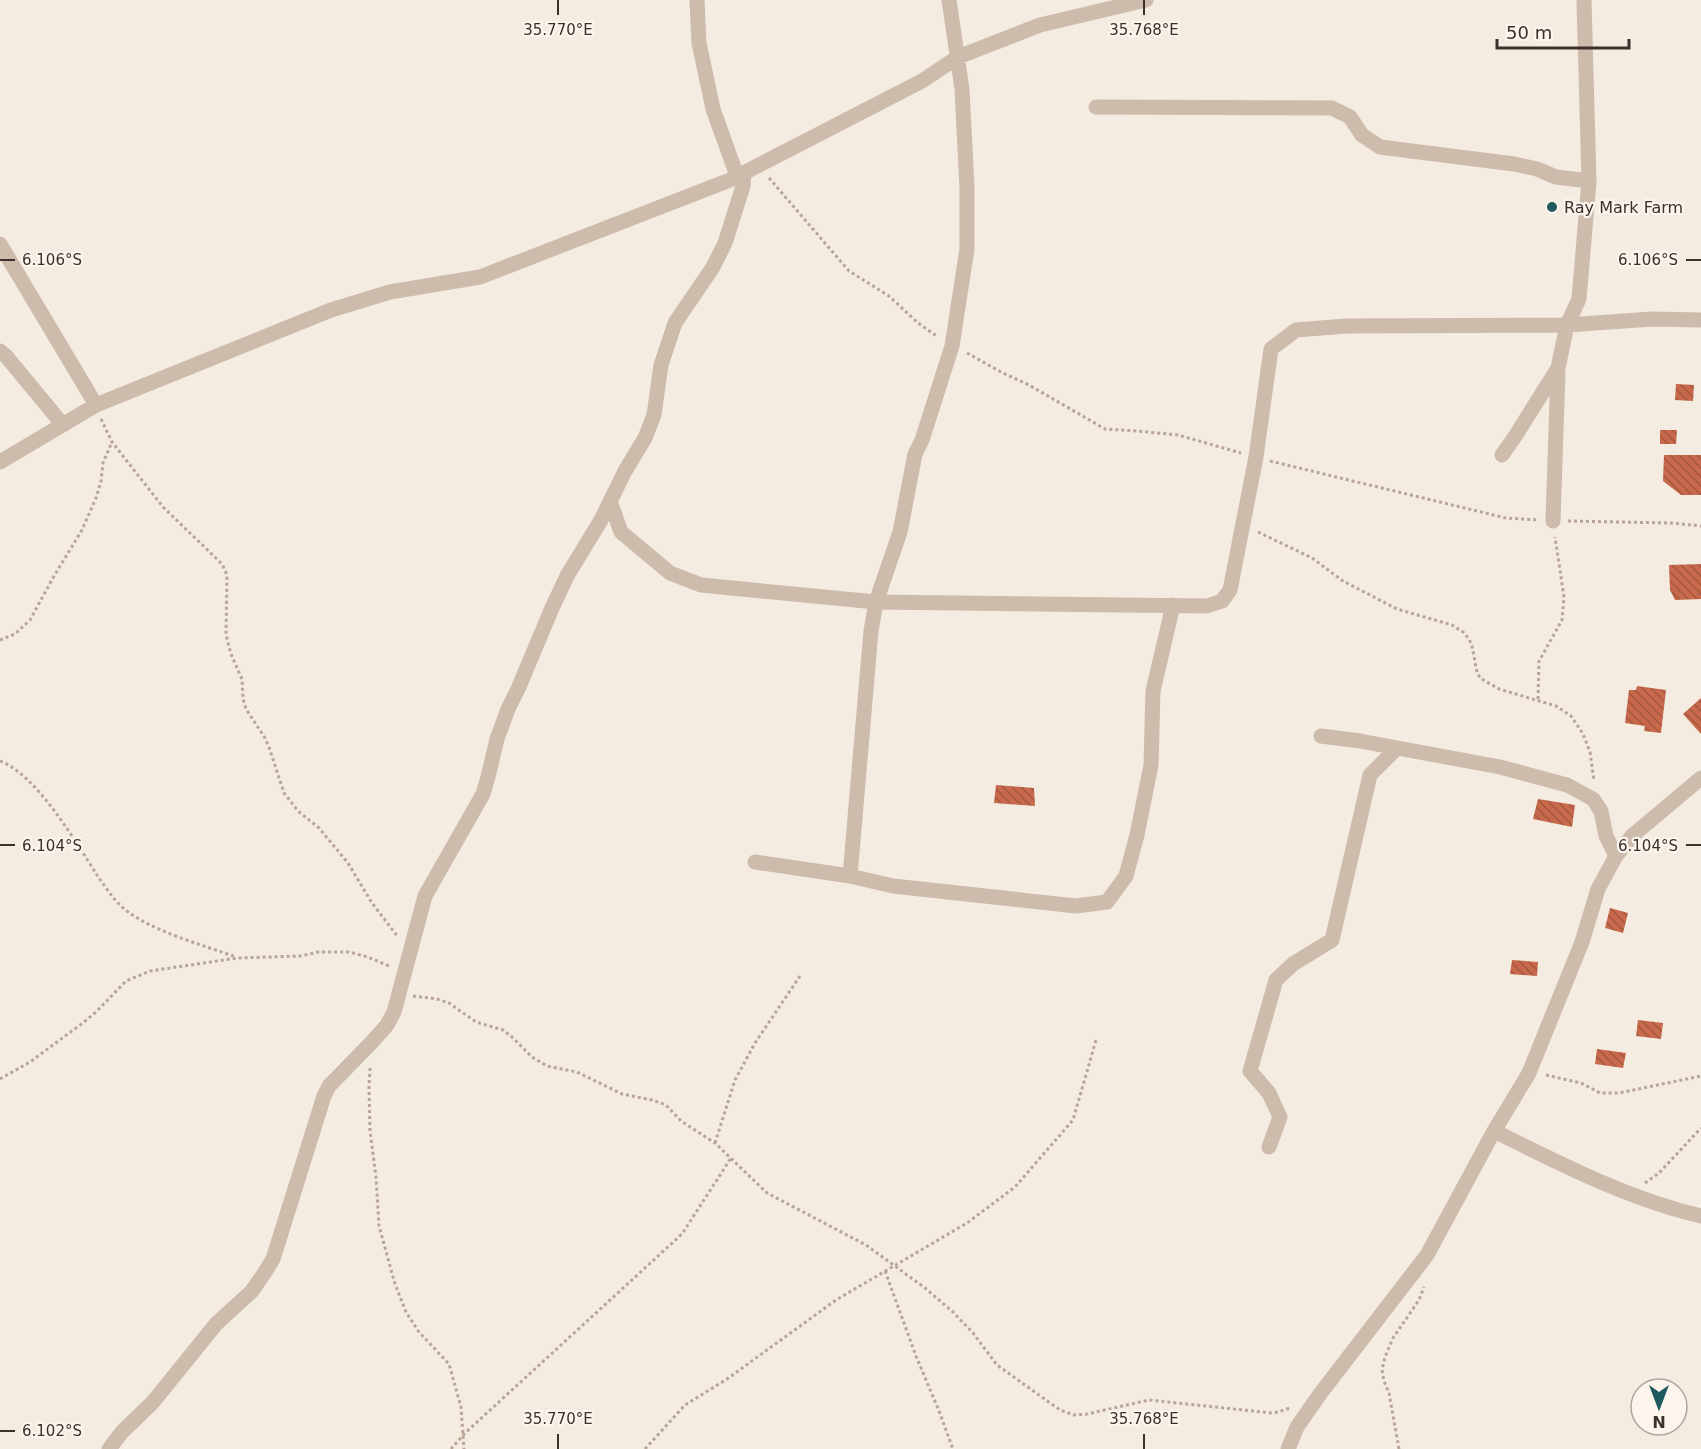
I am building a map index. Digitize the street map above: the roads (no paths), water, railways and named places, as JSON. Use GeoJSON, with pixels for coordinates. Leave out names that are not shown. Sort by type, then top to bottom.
{"type":"FeatureCollection","features":[{"type":"Feature","properties":{"kind":"street"},"geometry":{"type":"LineString","coordinates":[[110,1449],[123,1431],[153,1402],[216,1324],[252,1291],[266,1272],[273,1258],[324,1096],[329,1086],[387,1025],[394,1012],[424,896],[483,794],[500,729],[567,576],[601,520],[625,471],[645,438],[654,415],[661,365],[675,323],[725,243],[743,186],[712,109],[699,43],[697,0]]}},
{"type":"Feature","properties":{"kind":"street"},"geometry":{"type":"LineString","coordinates":[[850,876],[871,631],[876,602],[900,532],[915,454],[922,440],[952,346],[967,249],[967,188],[962,89],[949,0]]}},
{"type":"Feature","properties":{"kind":"street"},"geometry":{"type":"LineString","coordinates":[[0,462],[96,405],[331,310],[390,292],[480,277],[740,175],[922,81],[958,57],[1040,25],[1146,0]]}},
{"type":"Feature","properties":{"kind":"street"},"geometry":{"type":"LineString","coordinates":[[1553,521],[1558,368],[1567,325],[1579,299],[1589,182],[1584,0]]}},
{"type":"Feature","properties":{"kind":"street"},"geometry":{"type":"LineString","coordinates":[[1096,107],[1332,108],[1350,117],[1362,135],[1380,147],[1514,164],[1537,169],[1556,177],[1589,182]]}},
{"type":"Feature","properties":{"kind":"street"},"geometry":{"type":"LineString","coordinates":[[0,244],[96,405]]}},
{"type":"Feature","properties":{"kind":"street"},"geometry":{"type":"LineString","coordinates":[[610,501],[621,532],[670,573],[700,585],[876,602],[1207,606],[1222,601],[1230,590],[1256,457],[1271,350],[1296,330],[1346,326],[1567,325],[1652,319],[1701,320]]}},
{"type":"Feature","properties":{"kind":"street"},"geometry":{"type":"LineString","coordinates":[[0,351],[63,425]]}},
{"type":"Feature","properties":{"kind":"street"},"geometry":{"type":"LineString","coordinates":[[1502,454],[1558,368]]}},
{"type":"Feature","properties":{"kind":"street"},"geometry":{"type":"LineString","coordinates":[[755,862],[850,876],[893,886],[1076,906],[1107,902],[1126,876],[1137,835],[1150,765],[1154,691],[1173,605]]}},
{"type":"Feature","properties":{"kind":"street"},"geometry":{"type":"LineString","coordinates":[[1321,736],[1500,767],[1568,785],[1593,799],[1600,811],[1606,836],[1616,856]]}},
{"type":"Feature","properties":{"kind":"street"},"geometry":{"type":"LineString","coordinates":[[1269,1147],[1280,1118],[1269,1094],[1250,1071],[1276,980],[1293,964],[1332,940],[1370,775],[1397,748]]}},
{"type":"Feature","properties":{"kind":"street"},"geometry":{"type":"LineString","coordinates":[[1288,1449],[1297,1427],[1320,1394],[1426,1255],[1494,1131],[1529,1073],[1582,942],[1599,889],[1616,856],[1632,837],[1701,778]]}},
{"type":"Feature","properties":{"kind":"street"},"geometry":{"type":"LineString","coordinates":[[1494,1131],[1563,1165],[1628,1193],[1701,1216]]}},
{"type":"Feature","properties":{"kind":"place","name":"Ray Mark Farm"},"geometry":{"type":"Point","coordinates":[1552,207]}}]}
